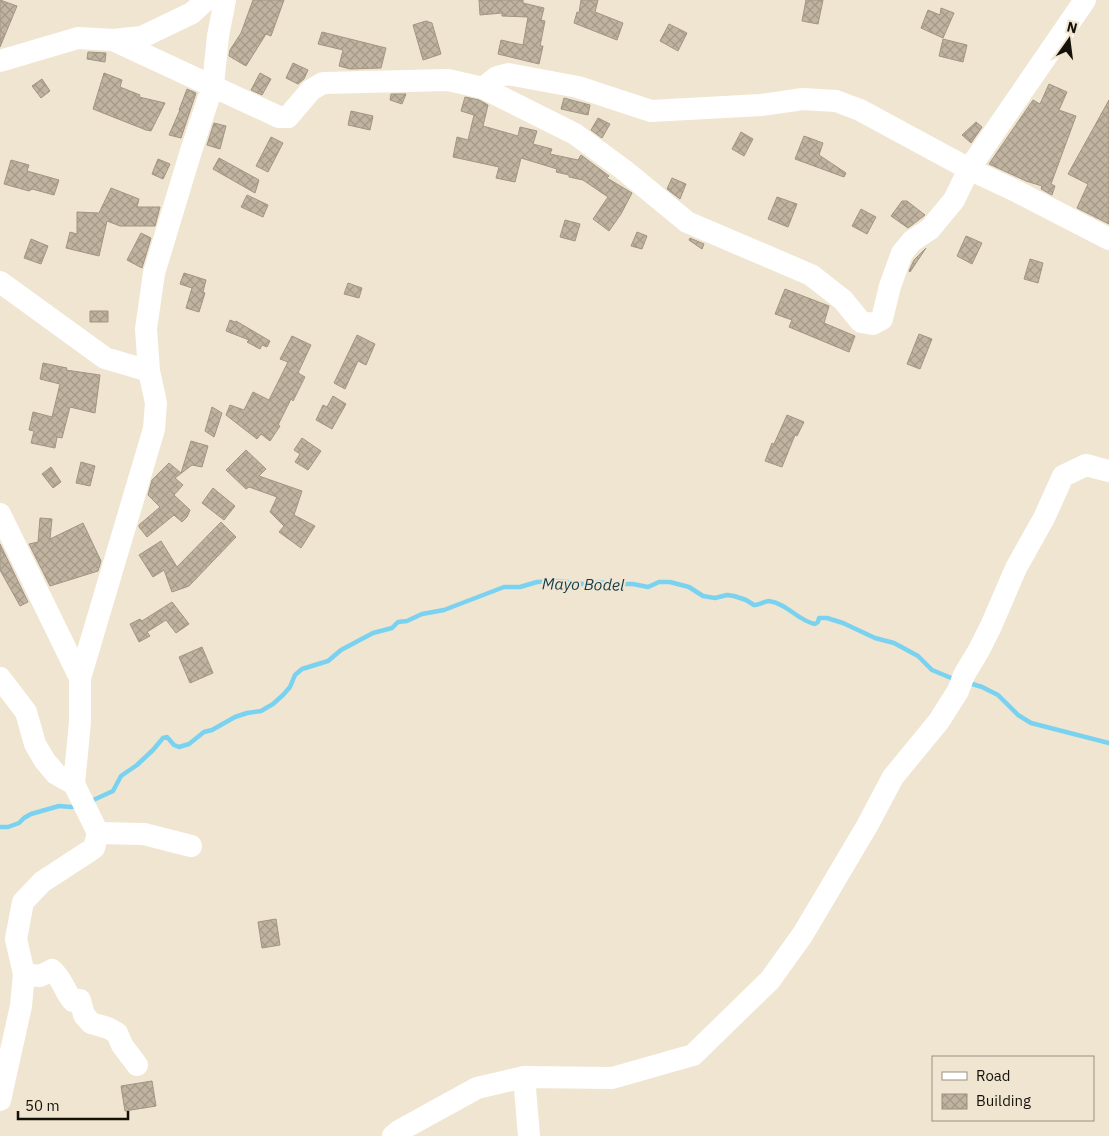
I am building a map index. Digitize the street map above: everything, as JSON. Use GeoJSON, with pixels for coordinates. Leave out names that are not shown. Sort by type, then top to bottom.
{"type":"FeatureCollection","features":[{"type":"Feature","properties":{"kind":"street"},"geometry":{"type":"LineString","coordinates":[[0,61],[78,38],[113,40],[142,37],[192,13],[206,0]]}},
{"type":"Feature","properties":{"kind":"street"},"geometry":{"type":"LineString","coordinates":[[80,797],[80,678],[154,429],[156,403],[149,371],[146,329],[154,273],[213,86],[218,36],[225,0]]}},
{"type":"Feature","properties":{"kind":"street"},"geometry":{"type":"LineString","coordinates":[[113,40],[279,117],[288,117],[311,90],[324,82],[448,80],[483,88],[575,134],[624,170],[687,222],[811,275],[842,300],[861,322],[873,324],[882,319],[890,286],[902,253],[912,241],[930,229],[954,200],[969,169],[1085,0]]}},
{"type":"Feature","properties":{"kind":"street"},"geometry":{"type":"LineString","coordinates":[[483,88],[497,77],[508,74],[578,87],[652,111],[761,105],[803,99],[836,101],[860,110],[969,169],[1109,239]]}},
{"type":"Feature","properties":{"kind":"street"},"geometry":{"type":"LineString","coordinates":[[0,282],[105,358],[149,371]]}},
{"type":"Feature","properties":{"kind":"street"},"geometry":{"type":"LineString","coordinates":[[393,1136],[418,1129],[477,1088],[524,1077],[612,1078],[693,1055],[770,980],[803,934],[867,826],[893,777],[939,720],[958,692],[964,675],[991,626],[1016,568],[1044,518],[1063,476],[1086,464],[1109,471]]}},
{"type":"Feature","properties":{"kind":"street"},"geometry":{"type":"LineString","coordinates":[[0,514],[80,678]]}},
{"type":"Feature","properties":{"kind":"street"},"geometry":{"type":"LineString","coordinates":[[0,678],[26,712],[35,744],[45,761],[80,797],[98,834],[94,848],[42,882],[23,902],[16,939],[24,974],[21,1006],[0,1100]]}},
{"type":"Feature","properties":{"kind":"street"},"geometry":{"type":"LineString","coordinates":[[98,834],[144,834],[191,846]]}},
{"type":"Feature","properties":{"kind":"street"},"geometry":{"type":"LineString","coordinates":[[24,974],[40,976],[52,970],[61,978],[66,992],[73,1001],[80,1000],[84,1015],[91,1023],[116,1033],[122,1045],[138,1065]]}},
{"type":"Feature","properties":{"kind":"street"},"geometry":{"type":"LineString","coordinates":[[524,1077],[529,1136]]}},
{"type":"Feature","properties":{"kind":"building"},"geometry":{"type":"Polygon","coordinates":[[[0,0],[17,6],[0,47],[0,0]]]}},
{"type":"Feature","properties":{"kind":"building"},"geometry":{"type":"Polygon","coordinates":[[[253,0],[284,0],[271,36],[266,34],[246,66],[229,56],[230,50],[241,33],[253,0]]]}},
{"type":"Feature","properties":{"kind":"building"},"geometry":{"type":"Polygon","coordinates":[[[479,0],[523,0],[523,3],[544,8],[541,20],[545,21],[540,46],[543,46],[539,64],[498,54],[501,40],[523,45],[528,17],[502,16],[502,13],[480,15],[479,0]]]}},
{"type":"Feature","properties":{"kind":"building"},"geometry":{"type":"Polygon","coordinates":[[[581,0],[598,0],[595,12],[623,23],[617,40],[574,23],[577,12],[579,13],[581,0]]]}},
{"type":"Feature","properties":{"kind":"building"},"geometry":{"type":"Polygon","coordinates":[[[806,0],[823,0],[818,24],[802,21],[806,0]]]}},
{"type":"Feature","properties":{"kind":"building"},"geometry":{"type":"Polygon","coordinates":[[[941,8],[954,13],[943,38],[921,28],[928,10],[940,15],[941,8]]]}},
{"type":"Feature","properties":{"kind":"building"},"geometry":{"type":"Polygon","coordinates":[[[426,21],[432,23],[441,54],[423,60],[413,25],[426,21]]]}},
{"type":"Feature","properties":{"kind":"building"},"geometry":{"type":"Polygon","coordinates":[[[669,24],[687,33],[678,51],[660,41],[669,24]]]}},
{"type":"Feature","properties":{"kind":"building"},"geometry":{"type":"Polygon","coordinates":[[[322,32],[386,48],[381,68],[350,69],[339,66],[343,50],[318,44],[322,32]]]}},
{"type":"Feature","properties":{"kind":"building"},"geometry":{"type":"Polygon","coordinates":[[[943,39],[967,45],[963,62],[939,56],[943,39]]]}},
{"type":"Feature","properties":{"kind":"building"},"geometry":{"type":"Polygon","coordinates":[[[88,52],[106,53],[105,62],[87,59],[88,52]]]}},
{"type":"Feature","properties":{"kind":"building"},"geometry":{"type":"Polygon","coordinates":[[[293,63],[308,70],[304,79],[298,84],[286,78],[293,63]]]}},
{"type":"Feature","properties":{"kind":"building"},"geometry":{"type":"Polygon","coordinates":[[[104,73],[122,80],[120,87],[140,95],[139,97],[165,103],[151,131],[93,109],[104,73]]]}},
{"type":"Feature","properties":{"kind":"building"},"geometry":{"type":"Polygon","coordinates":[[[260,73],[271,79],[262,95],[251,90],[260,73]]]}},
{"type":"Feature","properties":{"kind":"building"},"geometry":{"type":"Polygon","coordinates":[[[42,79],[50,91],[41,98],[32,86],[42,79]]]}},
{"type":"Feature","properties":{"kind":"building"},"geometry":{"type":"Polygon","coordinates":[[[1049,84],[1067,92],[1059,110],[1076,116],[1051,184],[1055,186],[1052,195],[1041,189],[1042,186],[1026,181],[989,164],[1033,100],[1040,104],[1049,84]]]}},
{"type":"Feature","properties":{"kind":"building"},"geometry":{"type":"Polygon","coordinates":[[[187,89],[196,93],[181,138],[169,135],[180,110],[187,89]]]}},
{"type":"Feature","properties":{"kind":"building"},"geometry":{"type":"Polygon","coordinates":[[[391,94],[406,94],[402,104],[390,100],[391,94]]]}},
{"type":"Feature","properties":{"kind":"building"},"geometry":{"type":"Polygon","coordinates":[[[465,97],[479,100],[488,105],[483,126],[518,136],[520,127],[537,131],[533,144],[552,149],[550,154],[578,160],[581,155],[609,176],[607,178],[632,193],[609,231],[593,219],[608,197],[583,180],[569,177],[569,175],[556,172],[557,169],[521,158],[515,182],[496,178],[499,167],[453,157],[457,137],[468,140],[474,115],[461,111],[465,97]]]}},
{"type":"Feature","properties":{"kind":"building"},"geometry":{"type":"Polygon","coordinates":[[[564,98],[590,105],[588,115],[561,109],[564,98]]]}},
{"type":"Feature","properties":{"kind":"building"},"geometry":{"type":"Polygon","coordinates":[[[1109,100],[1109,224],[1077,208],[1088,184],[1068,174],[1109,100]]]}},
{"type":"Feature","properties":{"kind":"building"},"geometry":{"type":"Polygon","coordinates":[[[351,111],[373,116],[370,130],[348,125],[351,111]]]}},
{"type":"Feature","properties":{"kind":"building"},"geometry":{"type":"Polygon","coordinates":[[[598,118],[610,124],[602,138],[591,130],[598,118]]]}},
{"type":"Feature","properties":{"kind":"building"},"geometry":{"type":"Polygon","coordinates":[[[976,122],[982,127],[971,143],[962,135],[976,122]]]}},
{"type":"Feature","properties":{"kind":"building"},"geometry":{"type":"Polygon","coordinates":[[[214,123],[226,126],[220,149],[207,145],[214,123]]]}},
{"type":"Feature","properties":{"kind":"building"},"geometry":{"type":"Polygon","coordinates":[[[741,132],[753,139],[744,156],[732,149],[741,132]]]}},
{"type":"Feature","properties":{"kind":"building"},"geometry":{"type":"Polygon","coordinates":[[[804,136],[823,143],[819,155],[846,173],[844,177],[795,159],[804,136]]]}},
{"type":"Feature","properties":{"kind":"building"},"geometry":{"type":"Polygon","coordinates":[[[271,137],[283,143],[268,172],[256,166],[271,137]]]}},
{"type":"Feature","properties":{"kind":"building"},"geometry":{"type":"Polygon","coordinates":[[[219,158],[259,180],[255,193],[213,169],[219,158]]]}},
{"type":"Feature","properties":{"kind":"building"},"geometry":{"type":"Polygon","coordinates":[[[158,159],[170,164],[163,179],[152,174],[158,159]]]}},
{"type":"Feature","properties":{"kind":"building"},"geometry":{"type":"Polygon","coordinates":[[[11,160],[29,165],[27,171],[59,180],[54,195],[4,184],[11,160]]]}},
{"type":"Feature","properties":{"kind":"building"},"geometry":{"type":"Polygon","coordinates":[[[672,178],[686,184],[680,199],[667,189],[672,178]]]}},
{"type":"Feature","properties":{"kind":"building"},"geometry":{"type":"Polygon","coordinates":[[[111,188],[139,199],[137,207],[160,207],[155,226],[120,226],[107,221],[99,256],[66,248],[70,232],[77,234],[77,212],[99,213],[111,188]]]}},
{"type":"Feature","properties":{"kind":"building"},"geometry":{"type":"Polygon","coordinates":[[[247,195],[268,205],[263,217],[241,207],[247,195]]]}},
{"type":"Feature","properties":{"kind":"building"},"geometry":{"type":"Polygon","coordinates":[[[777,197],[797,204],[788,227],[768,219],[777,197]]]}},
{"type":"Feature","properties":{"kind":"building"},"geometry":{"type":"Polygon","coordinates":[[[902,201],[907,201],[925,215],[908,228],[891,216],[902,201]]]}},
{"type":"Feature","properties":{"kind":"building"},"geometry":{"type":"Polygon","coordinates":[[[861,209],[876,217],[867,234],[852,226],[861,209]]]}},
{"type":"Feature","properties":{"kind":"building"},"geometry":{"type":"Polygon","coordinates":[[[565,220],[580,224],[575,241],[560,237],[565,220]]]}},
{"type":"Feature","properties":{"kind":"building"},"geometry":{"type":"Polygon","coordinates":[[[637,232],[647,236],[642,249],[631,246],[637,232]]]}},
{"type":"Feature","properties":{"kind":"building"},"geometry":{"type":"Polygon","coordinates":[[[141,233],[151,238],[142,268],[127,260],[141,233]]]}},
{"type":"Feature","properties":{"kind":"building"},"geometry":{"type":"Polygon","coordinates":[[[966,236],[982,243],[972,264],[957,256],[966,236]]]}},
{"type":"Feature","properties":{"kind":"building"},"geometry":{"type":"Polygon","coordinates":[[[690,238],[704,244],[702,249],[689,240],[690,238]]]}},
{"type":"Feature","properties":{"kind":"building"},"geometry":{"type":"Polygon","coordinates":[[[31,239],[48,246],[41,264],[24,258],[31,239]]]}},
{"type":"Feature","properties":{"kind":"building"},"geometry":{"type":"Polygon","coordinates":[[[926,248],[910,272],[914,260],[926,248]]]}},
{"type":"Feature","properties":{"kind":"building"},"geometry":{"type":"Polygon","coordinates":[[[1030,259],[1043,263],[1038,283],[1024,279],[1030,259]]]}},
{"type":"Feature","properties":{"kind":"building"},"geometry":{"type":"Polygon","coordinates":[[[184,273],[206,280],[203,292],[205,293],[199,312],[186,308],[192,288],[180,284],[184,273]]]}},
{"type":"Feature","properties":{"kind":"building"},"geometry":{"type":"Polygon","coordinates":[[[348,283],[362,288],[359,298],[344,294],[348,283]]]}},
{"type":"Feature","properties":{"kind":"building"},"geometry":{"type":"Polygon","coordinates":[[[785,289],[829,306],[824,323],[855,336],[849,352],[789,327],[792,320],[775,314],[785,289]]]}},
{"type":"Feature","properties":{"kind":"building"},"geometry":{"type":"Polygon","coordinates":[[[90,311],[108,311],[108,322],[90,322],[90,311]]]}},
{"type":"Feature","properties":{"kind":"building"},"geometry":{"type":"Polygon","coordinates":[[[230,320],[236,321],[270,341],[267,347],[262,345],[260,349],[247,342],[249,340],[226,331],[230,320]]]}},
{"type":"Feature","properties":{"kind":"building"},"geometry":{"type":"Polygon","coordinates":[[[919,334],[932,339],[920,369],[907,364],[919,334]]]}},
{"type":"Feature","properties":{"kind":"building"},"geometry":{"type":"Polygon","coordinates":[[[357,335],[375,344],[366,365],[358,361],[345,389],[334,383],[357,335]]]}},
{"type":"Feature","properties":{"kind":"building"},"geometry":{"type":"Polygon","coordinates":[[[292,336],[311,345],[298,373],[305,377],[293,401],[291,399],[278,425],[280,426],[270,441],[261,434],[257,439],[226,415],[230,405],[244,410],[253,392],[269,400],[288,362],[280,359],[292,336]]]}},
{"type":"Feature","properties":{"kind":"building"},"geometry":{"type":"Polygon","coordinates":[[[43,363],[67,368],[66,370],[100,375],[95,413],[70,407],[62,438],[57,437],[55,448],[31,443],[34,431],[29,430],[33,412],[52,417],[60,384],[40,379],[43,363]]]}},
{"type":"Feature","properties":{"kind":"building"},"geometry":{"type":"Polygon","coordinates":[[[333,396],[346,404],[332,429],[316,420],[323,405],[327,407],[333,396]]]}},
{"type":"Feature","properties":{"kind":"building"},"geometry":{"type":"Polygon","coordinates":[[[212,407],[222,413],[214,437],[205,431],[212,407]]]}},
{"type":"Feature","properties":{"kind":"building"},"geometry":{"type":"Polygon","coordinates":[[[787,415],[804,422],[797,436],[795,435],[782,467],[765,461],[787,415]]]}},
{"type":"Feature","properties":{"kind":"building"},"geometry":{"type":"Polygon","coordinates":[[[302,438],[321,451],[308,470],[295,462],[300,454],[294,450],[302,438]]]}},
{"type":"Feature","properties":{"kind":"building"},"geometry":{"type":"Polygon","coordinates":[[[191,441],[208,446],[202,467],[192,465],[175,478],[183,485],[174,495],[190,510],[187,517],[182,522],[174,515],[147,537],[139,525],[160,507],[148,495],[152,480],[169,463],[181,473],[191,441]]]}},
{"type":"Feature","properties":{"kind":"building"},"geometry":{"type":"Polygon","coordinates":[[[246,450],[266,469],[259,476],[302,491],[294,515],[315,526],[301,548],[279,532],[284,526],[270,512],[277,497],[249,487],[246,489],[226,470],[246,450]]]}},
{"type":"Feature","properties":{"kind":"building"},"geometry":{"type":"Polygon","coordinates":[[[81,462],[95,466],[90,486],[76,483],[81,462]]]}},
{"type":"Feature","properties":{"kind":"building"},"geometry":{"type":"Polygon","coordinates":[[[51,467],[61,482],[53,488],[42,474],[51,467]]]}},
{"type":"Feature","properties":{"kind":"building"},"geometry":{"type":"Polygon","coordinates":[[[213,488],[235,506],[224,520],[202,503],[213,488]]]}},
{"type":"Feature","properties":{"kind":"building"},"geometry":{"type":"Polygon","coordinates":[[[40,518],[52,519],[50,539],[83,523],[101,561],[98,571],[50,586],[29,544],[38,542],[40,518]]]}},
{"type":"Feature","properties":{"kind":"building"},"geometry":{"type":"Polygon","coordinates":[[[221,522],[236,537],[189,586],[172,592],[164,570],[153,577],[139,555],[161,541],[177,567],[221,522]]]}},
{"type":"Feature","properties":{"kind":"building"},"geometry":{"type":"Polygon","coordinates":[[[0,544],[28,602],[20,606],[0,570],[0,544]]]}},
{"type":"Feature","properties":{"kind":"building"},"geometry":{"type":"Polygon","coordinates":[[[172,602],[189,624],[176,633],[166,620],[147,632],[150,636],[139,642],[130,624],[140,619],[142,621],[172,602]]]}},
{"type":"Feature","properties":{"kind":"building"},"geometry":{"type":"Polygon","coordinates":[[[202,647],[213,673],[190,683],[179,657],[202,647]]]}},
{"type":"Feature","properties":{"kind":"building"},"geometry":{"type":"Polygon","coordinates":[[[276,919],[280,945],[262,948],[258,922],[276,919]]]}},
{"type":"Feature","properties":{"kind":"building"},"geometry":{"type":"Polygon","coordinates":[[[152,1081],[156,1106],[125,1111],[121,1086],[152,1081]]]}},
{"type":"Feature","properties":{"kind":"waterway","name":"Mayo Bodel"},"geometry":{"type":"LineString","coordinates":[[89,802],[113,791],[121,776],[137,765],[163,738],[167,737],[174,745],[179,747],[189,744],[204,732],[212,730],[235,717],[261,711],[283,695],[290,687],[295,675],[302,669],[328,661],[341,650],[373,633],[392,628],[398,622],[407,621],[422,614],[444,610],[504,587],[520,587],[537,582],[559,581],[583,584],[599,582],[648,587],[659,582],[670,582],[689,587],[703,596],[715,598],[727,595],[734,596],[754,605],[769,601],[782,605],[803,620],[815,624],[819,618],[827,618],[843,623],[875,638],[894,643],[918,656],[932,670],[956,680]]}},
{"type":"Feature","properties":{"kind":"waterway","name":"Mayo Bodel"},"geometry":{"type":"LineString","coordinates":[[969,683],[998,695],[1018,715],[1031,723],[1109,743]]}},
{"type":"Feature","properties":{"kind":"waterway","name":"Mayo Bodel"},"geometry":{"type":"LineString","coordinates":[[0,827],[8,827],[19,823],[31,814],[59,806],[77,806]]}}]}
